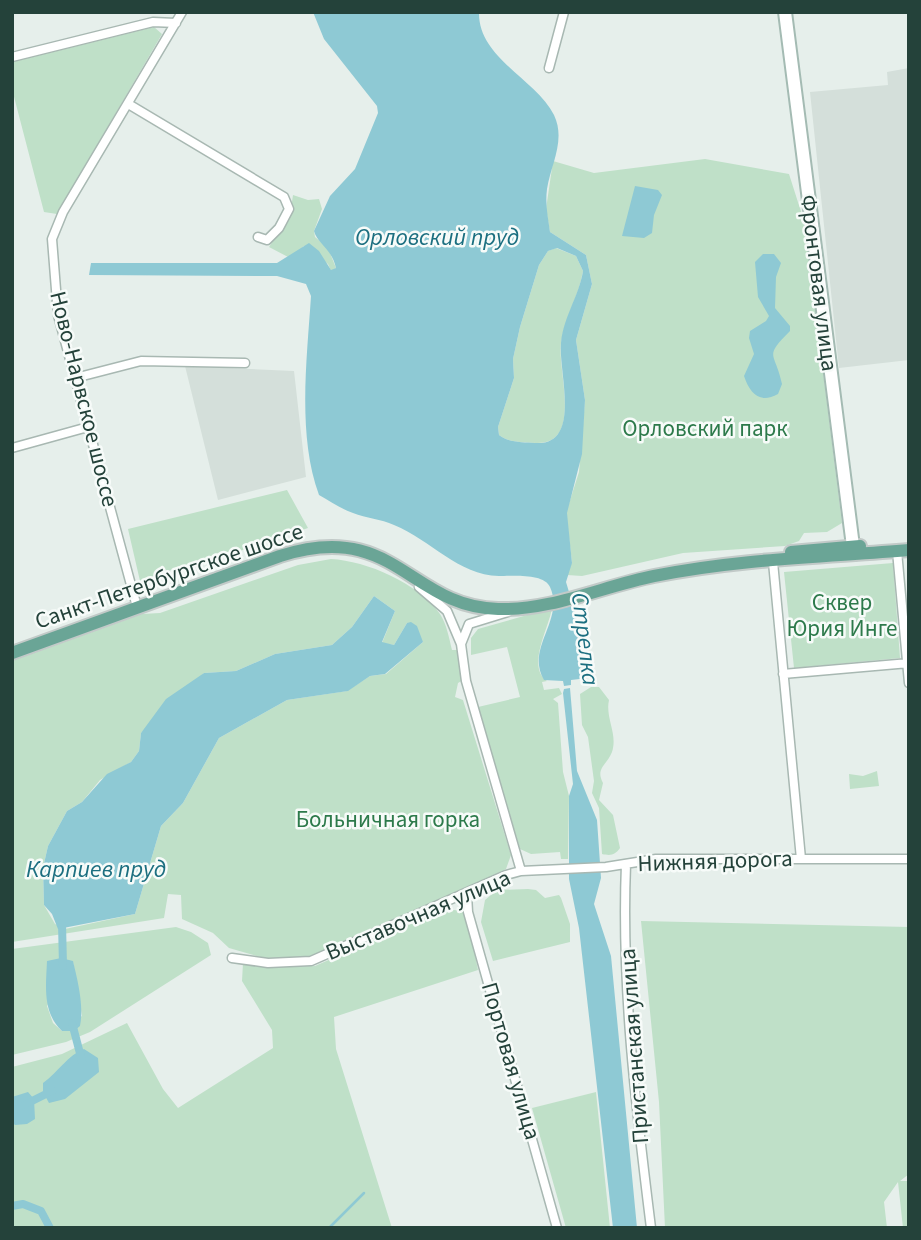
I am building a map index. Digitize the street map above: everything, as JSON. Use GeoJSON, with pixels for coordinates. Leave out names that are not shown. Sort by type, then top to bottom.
{"type":"FeatureCollection","features":[{"type":"Feature","properties":{"kind":"main road","name":"Фронтовая улица"},"geometry":{"type":"LineString","coordinates":[[785,12],[854,550]]}},
{"type":"Feature","properties":{"kind":"main road","name":"Санкт-Петербургское шоссе"},"geometry":{"type":"LineString","coordinates":[[12,653],[287,545],[325,538],[358,541],[384,549],[470,597],[505,601],[541,600]]}},
{"type":"Feature","properties":{"kind":"main road","name":"Санкт-Петербургское шоссе"},"geometry":{"type":"LineString","coordinates":[[576,591],[685,570],[773,562],[909,541]]}},
{"type":"Feature","properties":{"kind":"main road","name":"Санкт-Петербургское шоссе"},"geometry":{"type":"LineString","coordinates":[[12,644],[309,548],[350,547],[398,565],[469,605],[517,608],[685,562],[854,550],[903,550]]}},
{"type":"Feature","properties":{"kind":"street","name":"Ново-Нарвское шоссе"},"geometry":{"type":"LineString","coordinates":[[136,603],[58,315],[52,239],[63,212],[130,105],[182,12]]}},
{"type":"Feature","properties":{"kind":"street"},"geometry":{"type":"LineString","coordinates":[[549,68],[564,12]]}},
{"type":"Feature","properties":{"kind":"street"},"geometry":{"type":"LineString","coordinates":[[12,57],[153,22],[176,23]]}},
{"type":"Feature","properties":{"kind":"street"},"geometry":{"type":"LineString","coordinates":[[130,105],[285,197],[289,209],[279,228],[267,240],[258,237]]}},
{"type":"Feature","properties":{"kind":"street"},"geometry":{"type":"LineString","coordinates":[[75,378],[141,361],[245,363]]}},
{"type":"Feature","properties":{"kind":"street"},"geometry":{"type":"LineString","coordinates":[[12,447],[88,427]]}},
{"type":"Feature","properties":{"kind":"street"},"geometry":{"type":"LineString","coordinates":[[903,550],[909,683]]}},
{"type":"Feature","properties":{"kind":"street"},"geometry":{"type":"LineString","coordinates":[[773,562],[801,859]]}},
{"type":"Feature","properties":{"kind":"street"},"geometry":{"type":"LineString","coordinates":[[398,565],[409,579],[447,611],[461,645],[469,695],[521,871]]}},
{"type":"Feature","properties":{"kind":"street"},"geometry":{"type":"LineString","coordinates":[[461,645],[469,624],[517,608]]}},
{"type":"Feature","properties":{"kind":"street"},"geometry":{"type":"LineString","coordinates":[[783,674],[908,663]]}},
{"type":"Feature","properties":{"kind":"street","name":"Нижняя дорога"},"geometry":{"type":"LineString","coordinates":[[521,871],[606,867],[656,859],[909,859]]}},
{"type":"Feature","properties":{"kind":"street","name":"Пристанская улица"},"geometry":{"type":"LineString","coordinates":[[626,864],[626,929],[636,1104],[651,1228]]}},
{"type":"Feature","properties":{"kind":"street","name":"Выставочная улица"},"geometry":{"type":"LineString","coordinates":[[232,958],[268,963],[311,961],[467,895],[506,875],[521,871]]}},
{"type":"Feature","properties":{"kind":"street","name":"Портовая улица"},"geometry":{"type":"LineString","coordinates":[[467,895],[468,912],[557,1228]]}},
{"type":"Feature","properties":{"kind":"shaded area"},"geometry":{"type":"Polygon","coordinates":[[[909,68],[909,360],[839,368],[810,92],[888,85],[887,72],[909,68]]]}},
{"type":"Feature","properties":{"kind":"shaded area"},"geometry":{"type":"Polygon","coordinates":[[[185,366],[294,371],[306,477],[218,500],[185,366]]]}},
{"type":"Feature","properties":{"kind":"green space"},"geometry":{"type":"Polygon","coordinates":[[[154,27],[162,34],[57,214],[44,212],[12,89],[12,62],[154,27]]]}},
{"type":"Feature","properties":{"kind":"green space","name":"Орловский парк"},"geometry":{"type":"Polygon","coordinates":[[[705,159],[789,174],[804,221],[842,523],[827,532],[804,533],[799,541],[785,546],[683,553],[582,576],[567,575],[572,562],[566,513],[579,472],[585,400],[576,340],[592,284],[586,255],[550,232],[546,209],[553,161],[594,173],[705,159]]]}},
{"type":"Feature","properties":{"kind":"green space"},"geometry":{"type":"Polygon","coordinates":[[[293,195],[308,200],[319,199],[322,209],[314,231],[315,237],[328,248],[336,268],[331,271],[328,264],[304,246],[290,258],[269,247],[290,215],[293,195]]]}},
{"type":"Feature","properties":{"kind":"green space","name":"Орловский парк"},"geometry":{"type":"Polygon","coordinates":[[[556,248],[576,256],[583,271],[561,343],[564,420],[559,433],[550,441],[512,441],[499,435],[498,427],[514,378],[513,359],[520,327],[539,265],[548,251],[556,248]]]}},
{"type":"Feature","properties":{"kind":"green space"},"geometry":{"type":"Polygon","coordinates":[[[287,490],[308,528],[237,552],[222,552],[140,581],[128,529],[287,490]]]}},
{"type":"Feature","properties":{"kind":"green space","name":"Больничная горка"},"geometry":{"type":"Polygon","coordinates":[[[331,559],[376,569],[419,593],[440,614],[452,650],[457,650],[463,680],[458,683],[455,697],[463,700],[511,855],[506,869],[465,890],[308,957],[264,958],[229,948],[213,933],[182,919],[181,895],[168,894],[164,918],[12,942],[12,661],[142,614],[160,613],[298,565],[331,559]],[[374,596],[352,627],[332,645],[275,654],[236,671],[204,673],[141,733],[139,751],[131,762],[100,780],[82,802],[67,811],[48,846],[43,868],[44,905],[55,924],[65,929],[135,914],[161,826],[183,803],[219,738],[287,700],[347,691],[370,676],[386,674],[423,642],[407,623],[394,645],[382,643],[395,611],[374,596]]]}},
{"type":"Feature","properties":{"kind":"green space","name":"Сквер Юрия Инге"},"geometry":{"type":"Polygon","coordinates":[[[893,563],[900,658],[794,668],[784,572],[893,563]]]}},
{"type":"Feature","properties":{"kind":"green space"},"geometry":{"type":"Polygon","coordinates":[[[552,608],[540,647],[538,666],[547,681],[542,682],[544,690],[559,688],[562,694],[553,699],[558,703],[563,772],[569,796],[568,859],[561,859],[560,852],[531,854],[520,849],[478,707],[520,697],[507,647],[471,655],[471,638],[478,629],[552,608]]]}},
{"type":"Feature","properties":{"kind":"green space"},"geometry":{"type":"Polygon","coordinates":[[[591,687],[599,687],[609,700],[614,739],[612,752],[600,774],[603,783],[599,800],[613,815],[620,848],[610,855],[602,854],[599,808],[592,793],[594,781],[588,737],[582,725],[580,694],[591,687]]]}},
{"type":"Feature","properties":{"kind":"green space"},"geometry":{"type":"Polygon","coordinates":[[[877,771],[879,786],[850,789],[849,774],[863,776],[877,771]]]}},
{"type":"Feature","properties":{"kind":"green space"},"geometry":{"type":"Polygon","coordinates":[[[497,890],[536,890],[545,898],[559,895],[570,924],[570,942],[493,961],[481,922],[485,900],[497,890]]]}},
{"type":"Feature","properties":{"kind":"green space"},"geometry":{"type":"Polygon","coordinates":[[[463,911],[468,920],[478,970],[334,1017],[336,1049],[392,1228],[12,1228],[12,1067],[62,1054],[127,1023],[163,1089],[178,1108],[273,1048],[272,1030],[242,981],[243,963],[268,967],[315,966],[438,912],[463,911]]]}},
{"type":"Feature","properties":{"kind":"green space"},"geometry":{"type":"Polygon","coordinates":[[[641,921],[909,927],[909,1174],[900,1181],[909,1181],[909,1228],[903,1228],[898,1182],[884,1202],[887,1228],[665,1228],[659,1102],[641,921]]]}},
{"type":"Feature","properties":{"kind":"green space"},"geometry":{"type":"Polygon","coordinates":[[[176,927],[191,932],[208,943],[211,955],[90,1032],[66,1042],[12,1055],[12,949],[176,927]],[[73,962],[47,1006],[53,1023],[62,1031],[82,1016],[73,962]]]}},
{"type":"Feature","properties":{"kind":"green space"},"geometry":{"type":"Polygon","coordinates":[[[596,1092],[610,1228],[566,1228],[532,1108],[596,1092]]]}},
{"type":"Feature","properties":{"kind":"water","name":"Орловский пруд"},"geometry":{"type":"Polygon","coordinates":[[[313,12],[479,12],[481,28],[488,42],[509,67],[546,102],[554,115],[559,134],[546,195],[550,232],[586,255],[592,284],[576,340],[585,400],[582,454],[567,513],[572,563],[566,582],[593,672],[588,678],[571,680],[571,685],[564,686],[563,681],[544,680],[539,668],[539,657],[553,611],[553,599],[547,583],[535,577],[499,576],[471,570],[407,531],[358,515],[319,495],[312,472],[306,422],[311,296],[306,284],[277,276],[89,275],[91,263],[277,263],[309,243],[319,251],[331,270],[336,268],[314,231],[330,196],[355,169],[378,113],[377,106],[324,39],[313,12]],[[557,248],[548,251],[539,265],[520,327],[513,359],[514,378],[498,427],[499,435],[507,439],[535,443],[550,441],[559,433],[564,420],[561,343],[583,271],[576,256],[557,248]]]}},
{"type":"Feature","properties":{"kind":"water"},"geometry":{"type":"Polygon","coordinates":[[[635,186],[658,190],[662,195],[654,215],[652,233],[644,238],[622,236],[635,186]]]}},
{"type":"Feature","properties":{"kind":"water"},"geometry":{"type":"Polygon","coordinates":[[[763,254],[774,254],[781,263],[776,277],[775,308],[790,326],[790,331],[776,346],[773,355],[782,384],[778,394],[766,398],[757,396],[749,388],[744,376],[754,354],[749,338],[750,331],[769,316],[758,297],[755,262],[763,254]]]}},
{"type":"Feature","properties":{"kind":"water","name":"Карпиев пруд"},"geometry":{"type":"Polygon","coordinates":[[[374,596],[395,611],[382,642],[394,645],[407,623],[411,622],[417,626],[423,642],[385,674],[370,676],[348,691],[287,700],[219,738],[183,803],[161,826],[135,914],[58,929],[52,914],[44,905],[43,868],[48,846],[67,811],[82,802],[107,774],[131,762],[139,751],[141,733],[166,699],[204,673],[236,671],[275,654],[332,645],[352,627],[374,596]]]}},
{"type":"Feature","properties":{"kind":"water"},"geometry":{"type":"Polygon","coordinates":[[[570,688],[577,771],[597,820],[601,878],[594,904],[611,956],[637,1228],[613,1228],[579,928],[569,879],[569,796],[573,784],[563,693],[564,689],[570,688]]]}},
{"type":"Feature","properties":{"kind":"water"},"geometry":{"type":"Polygon","coordinates":[[[61,958],[73,961],[81,1002],[80,1026],[74,1031],[62,1031],[48,1007],[47,961],[61,958]]]}},
{"type":"Feature","properties":{"kind":"water"},"geometry":{"type":"Polygon","coordinates":[[[84,1049],[98,1058],[99,1072],[65,1099],[49,1103],[43,1092],[43,1083],[73,1055],[84,1049]]]}},
{"type":"Feature","properties":{"kind":"water"},"geometry":{"type":"Polygon","coordinates":[[[28,1092],[34,1099],[35,1119],[27,1124],[15,1125],[12,1122],[12,1097],[28,1092]]]}},
{"type":"Feature","properties":{"kind":"waterway"},"geometry":{"type":"LineString","coordinates":[[62,923],[63,966]]}},
{"type":"Feature","properties":{"kind":"waterway"},"geometry":{"type":"LineString","coordinates":[[72,1023],[82,1061]]}},
{"type":"Feature","properties":{"kind":"waterway"},"geometry":{"type":"LineString","coordinates":[[12,1111],[52,1091]]}},
{"type":"Feature","properties":{"kind":"waterway"},"geometry":{"type":"LineString","coordinates":[[329,1228],[364,1193]]}},
{"type":"Feature","properties":{"kind":"waterway"},"geometry":{"type":"LineString","coordinates":[[12,1206],[23,1204],[41,1211],[50,1228]]}},
{"type":"Feature","properties":{"kind":"water label","name":"Стрелка"},"geometry":{"type":"Point","coordinates":[585,639]}}]}
